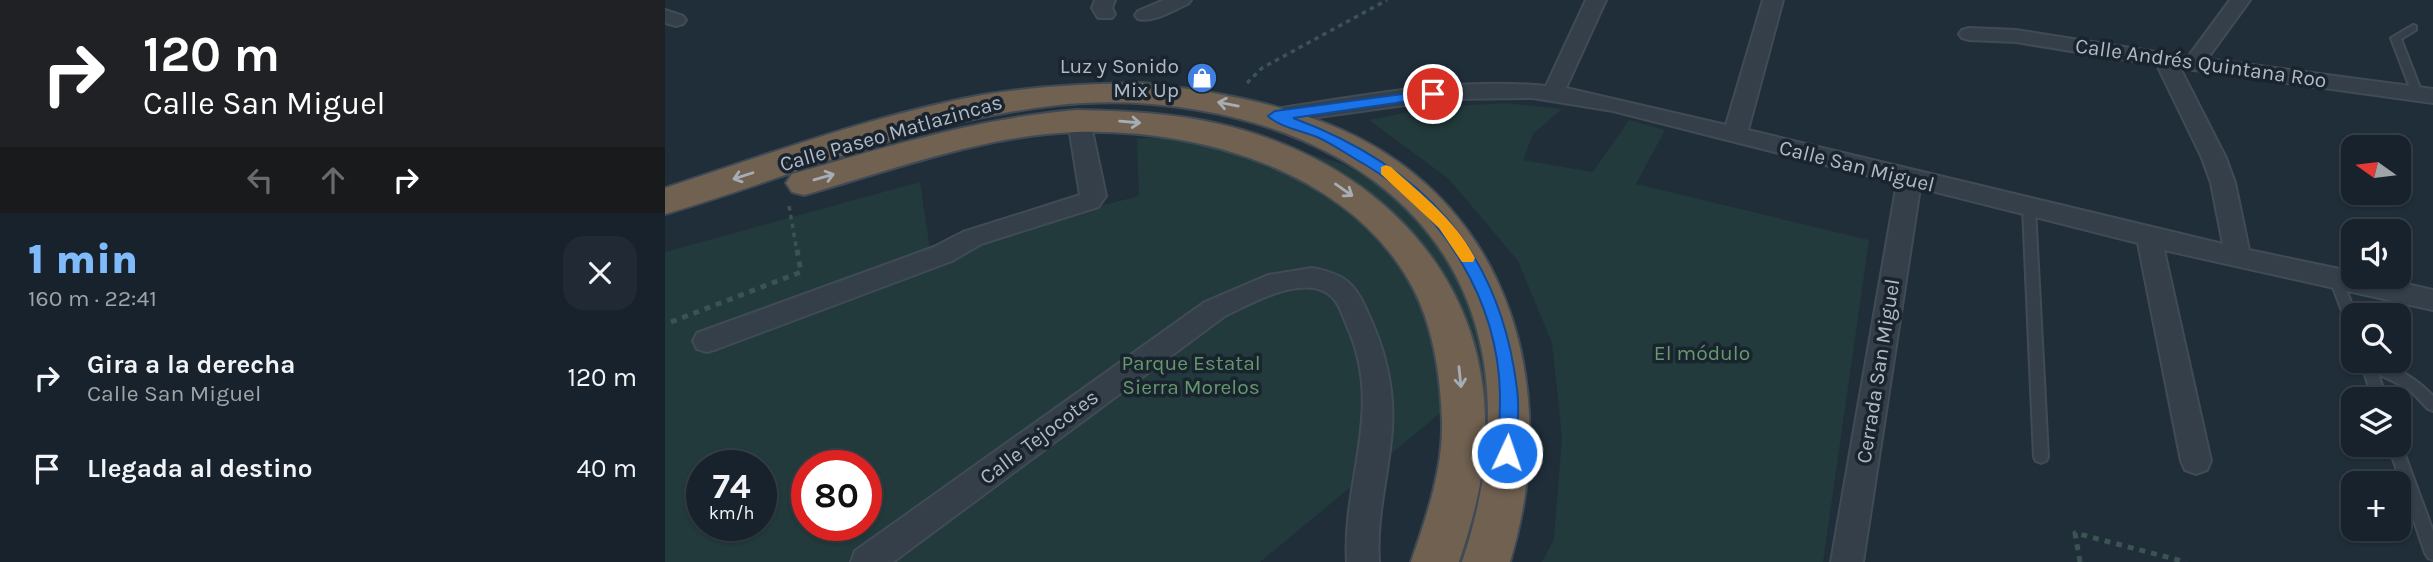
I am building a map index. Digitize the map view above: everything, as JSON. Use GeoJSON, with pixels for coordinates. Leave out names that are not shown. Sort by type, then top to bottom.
{"type":"FeatureCollection","features":[{"type":"Feature","properties":{"kind":"highway","name":"Calle Paseo Matlazincas"},"geometry":{"type":"LineString","coordinates":[[665,201],[891,129],[1020,97],[1094,91],[1140,92],[1196,98],[1275,116],[1325,135],[1387,171],[1426,206],[1460,244],[1486,295],[1501,345],[1509,392],[1509,428],[1500,516],[1486,562]]}},
{"type":"Feature","properties":{"kind":"highway","name":"Calle Paseo Matlazincas"},"geometry":{"type":"LineString","coordinates":[[665,226],[786,188],[948,143],[1014,129],[1079,121],[1165,125],[1247,142],[1284,155],[1317,171],[1374,212],[1420,265],[1438,298],[1451,331],[1460,370],[1464,422],[1456,494],[1435,562]]}},
{"type":"Feature","properties":{"kind":"street"},"geometry":{"type":"LineString","coordinates":[[1145,15],[1181,0]]}},
{"type":"Feature","properties":{"kind":"street"},"geometry":{"type":"LineString","coordinates":[[1553,93],[1596,0]]}},
{"type":"Feature","properties":{"kind":"street"},"geometry":{"type":"LineString","coordinates":[[1735,134],[1773,0]]}},
{"type":"Feature","properties":{"kind":"street"},"geometry":{"type":"LineString","coordinates":[[2193,64],[2240,0]]}},
{"type":"Feature","properties":{"kind":"street","name":"Calle Andrés Quintana Roo"},"geometry":{"type":"LineString","coordinates":[[1969,34],[2016,36],[2165,60],[2425,95]]}},
{"type":"Feature","properties":{"kind":"street"},"geometry":{"type":"LineString","coordinates":[[2165,60],[2214,158],[2223,183],[2238,257]]}},
{"type":"Feature","properties":{"kind":"street","name":"Calle San Miguel"},"geometry":{"type":"LineString","coordinates":[[1275,116],[1459,92],[1508,90],[1553,93],[1613,104],[1909,180],[2149,237],[2433,300]]}},
{"type":"Feature","properties":{"kind":"street"},"geometry":{"type":"LineString","coordinates":[[707,341],[943,254],[972,238],[1089,201],[1094,196],[1079,121]]}},
{"type":"Feature","properties":{"kind":"street","name":"Cerrada San Miguel"},"geometry":{"type":"LineString","coordinates":[[1847,562],[1909,180]]}},
{"type":"Feature","properties":{"kind":"street"},"geometry":{"type":"LineString","coordinates":[[2149,237],[2196,461]]}},
{"type":"Feature","properties":{"kind":"street","name":"Calle Tejocotes"},"geometry":{"type":"LineString","coordinates":[[867,562],[1215,309],[1249,293],[1296,279],[1321,280],[1339,288],[1363,330],[1373,359],[1378,424],[1362,529],[1363,562]]}},
{"type":"Feature","properties":{"kind":"lane"},"geometry":{"type":"LineString","coordinates":[[2413,28],[2396,38],[2425,95]]}},
{"type":"Feature","properties":{"kind":"lane"},"geometry":{"type":"LineString","coordinates":[[2029,208],[2041,457]]}},
{"type":"Feature","properties":{"kind":"lane"},"geometry":{"type":"LineString","coordinates":[[2336,279],[2345,303]]}},
{"type":"Feature","properties":{"kind":"lane"},"geometry":{"type":"LineString","coordinates":[[2389,373],[2414,385],[2433,405]]}},
{"type":"Feature","properties":{"kind":"lane"},"geometry":{"type":"LineString","coordinates":[[2400,457],[2433,553]]}},
{"type":"Feature","properties":{"kind":"path"},"geometry":{"type":"LineString","coordinates":[[1262,68],[1387,0]]}},
{"type":"Feature","properties":{"kind":"path"},"geometry":{"type":"LineString","coordinates":[[671,322],[801,272],[786,188]]}},
{"type":"Feature","properties":{"kind":"path"},"geometry":{"type":"LineString","coordinates":[[2080,562],[2075,533],[2186,562]]}},
{"type":"Feature","properties":{"kind":"green space","name":"El módulo"},"geometry":{"type":"Polygon","coordinates":[[[1505,103],[1562,109],[1533,134],[1523,160],[1593,172],[1629,120],[1665,130],[1636,184],[1869,240],[1823,562],[1542,562],[1554,539],[1562,437],[1552,343],[1518,261],[1449,179],[1369,120],[1435,107],[1505,103]]]}},
{"type":"Feature","properties":{"kind":"green space","name":"Parque Estatal Sierra Morelos"},"geometry":{"type":"Polygon","coordinates":[[[1137,138],[1263,141],[1343,164],[1415,208],[1514,352],[1260,562],[665,562],[665,252],[920,182],[930,250],[1139,196],[1137,138]]]}},
{"type":"Feature","properties":{"kind":"slow traffic"},"geometry":{"type":"LineString","coordinates":[[1386,170],[1444,224],[1468,258]]}},
{"type":"Feature","properties":{"kind":"place","name":"Luz y Sonido Mix Up"},"geometry":{"type":"Point","coordinates":[1202,78]}},
{"type":"Feature","properties":{"kind":"route"},"geometry":{"type":"LineString","coordinates":[[1433,94],[1275,116],[1325,135],[1387,171],[1444,224],[1460,244],[1486,295],[1501,345],[1509,392],[1507,453]]}}]}
